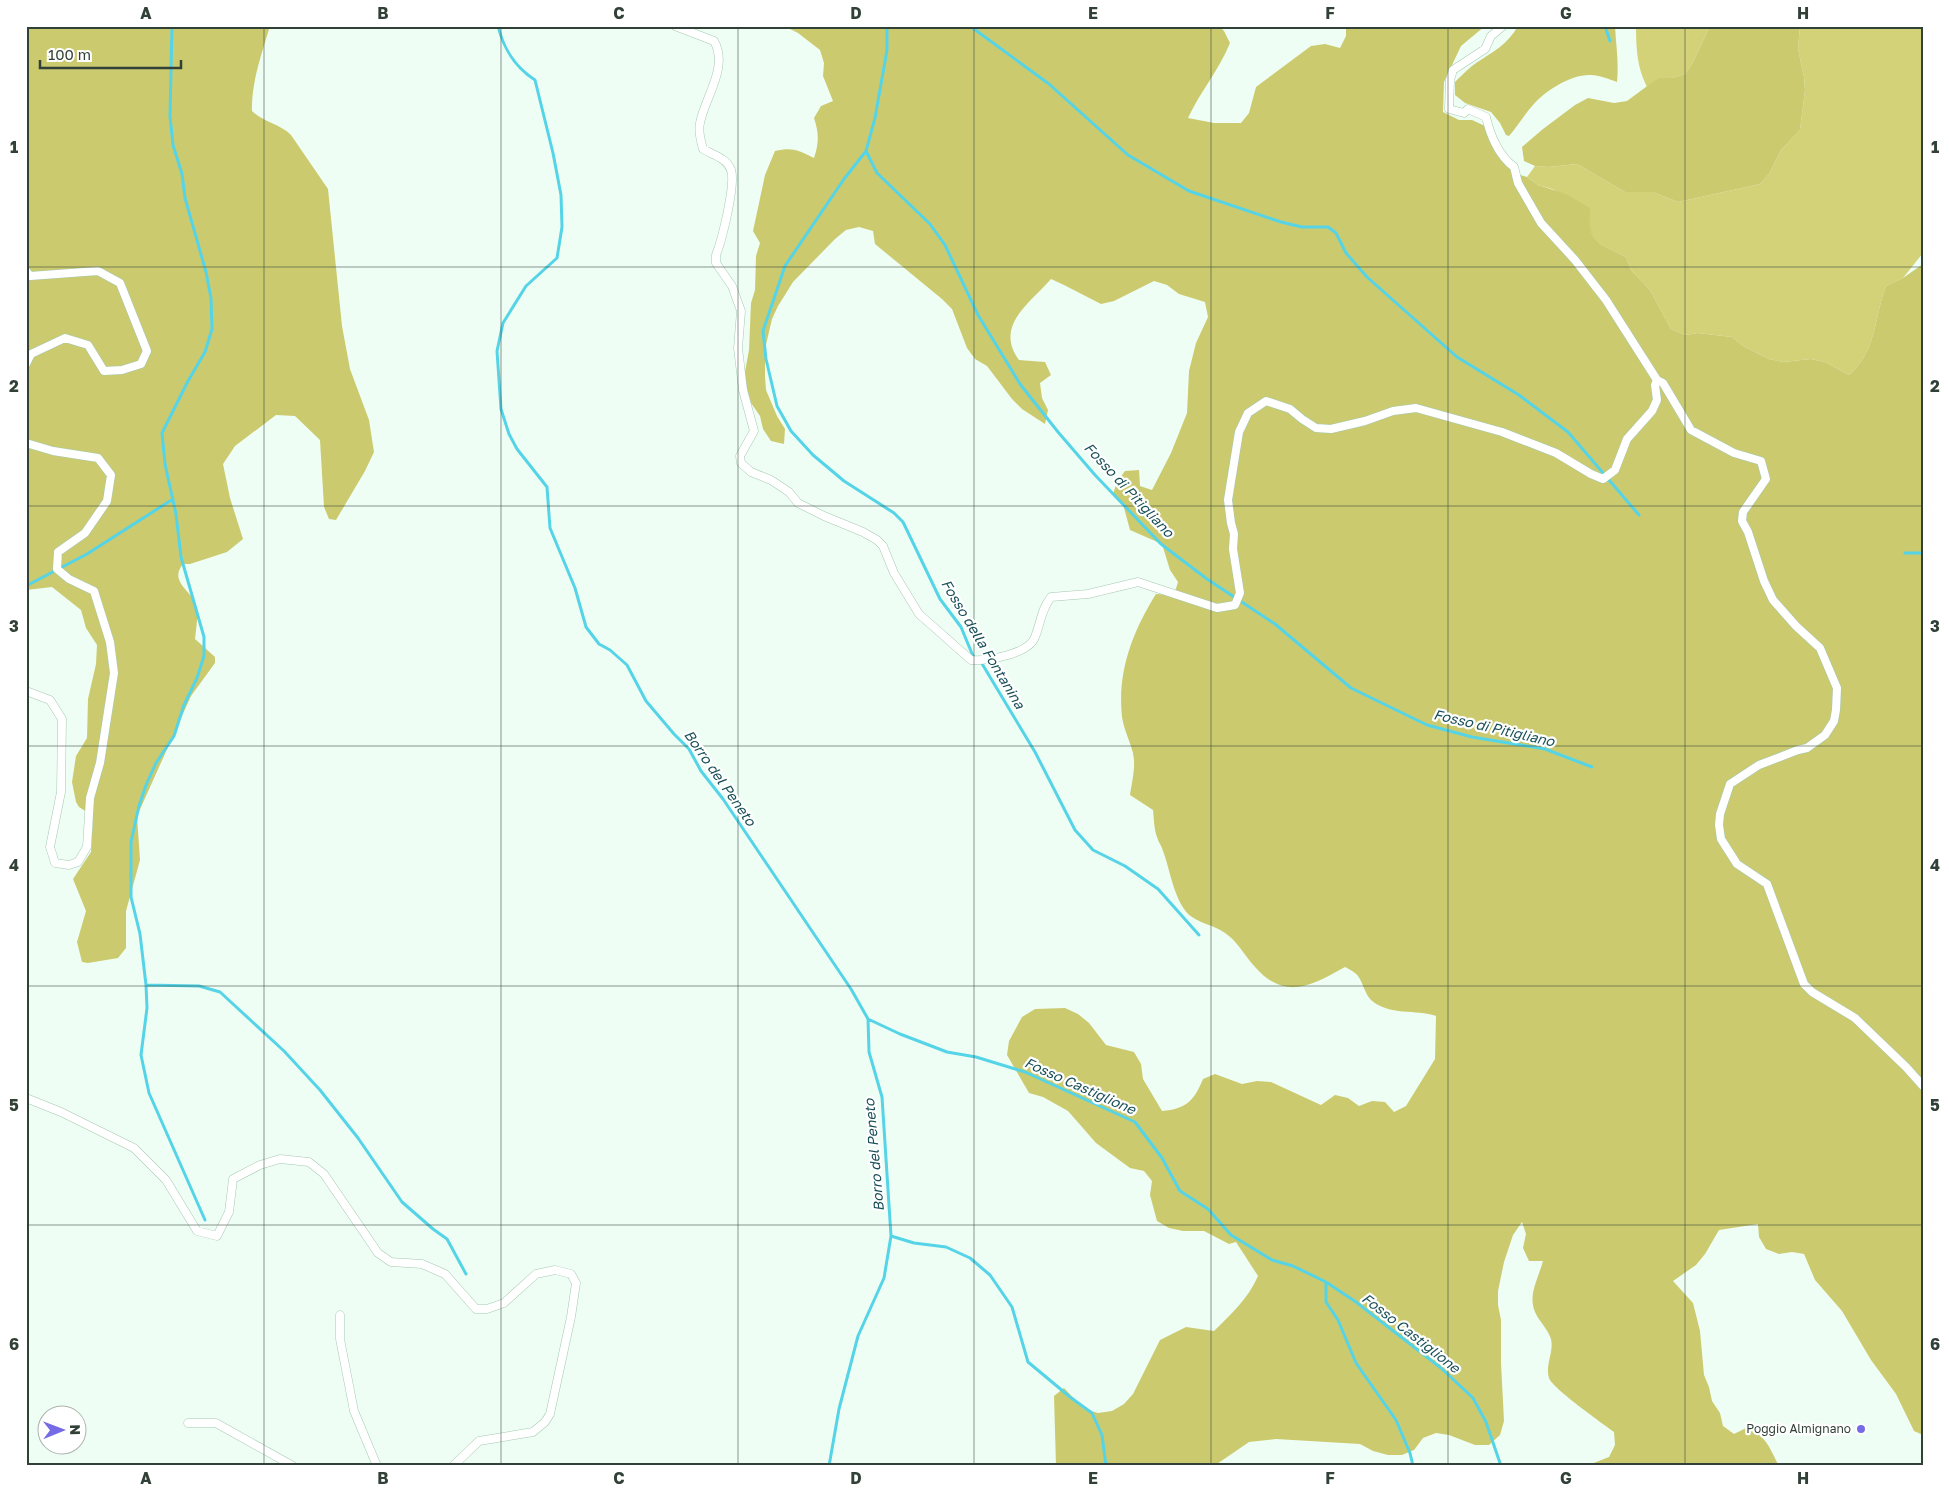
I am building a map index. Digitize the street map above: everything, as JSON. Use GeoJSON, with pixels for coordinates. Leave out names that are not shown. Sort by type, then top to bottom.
{"type":"FeatureCollection","features":[{"type":"Feature","properties":{"kind":"street"},"geometry":{"type":"LineString","coordinates":[[675,26],[714,41],[719,56],[716,80],[700,123],[700,131],[703,149],[723,159],[731,170],[732,176],[716,263],[732,286],[741,311],[738,348],[743,390],[754,431],[740,456],[741,463],[751,472],[771,480],[789,492],[798,503],[877,540],[883,546],[894,573],[919,614],[971,660],[984,660],[1030,646],[1035,638],[1043,607],[1051,596],[1088,594],[1138,582],[1217,608],[1235,605],[1240,593],[1233,549],[1234,534],[1228,500],[1239,432],[1248,413],[1266,401],[1290,409],[1316,428],[1331,429],[1393,411],[1416,408],[1502,432],[1556,453],[1591,474],[1603,478],[1615,470],[1627,439],[1652,411],[1657,400],[1655,385],[1657,380]]}},
{"type":"Feature","properties":{"kind":"street"},"geometry":{"type":"LineString","coordinates":[[1503,26],[1491,36],[1485,49],[1453,70],[1450,80],[1449,109],[1464,113],[1468,110],[1486,117],[1490,135],[1514,167],[1518,183],[1541,223],[1575,260],[1606,300],[1657,380],[1663,384],[1691,430],[1734,452],[1761,461],[1766,480],[1743,512],[1742,521],[1748,532],[1764,581],[1773,600],[1796,626],[1820,648],[1837,688],[1834,721],[1825,735],[1807,748],[1759,766],[1730,784],[1720,814],[1721,839],[1741,867],[1767,884],[1804,984],[1812,992],[1855,1018],[1923,1086]]}},
{"type":"Feature","properties":{"kind":"street"},"geometry":{"type":"LineString","coordinates":[[26,272],[30,276],[98,271],[120,282],[147,350],[141,364],[122,370],[104,371],[88,345],[65,338],[30,354],[26,364]]}},
{"type":"Feature","properties":{"kind":"street"},"geometry":{"type":"LineString","coordinates":[[26,443],[98,458],[111,475],[107,501],[84,533],[58,552],[57,569],[69,579],[94,592],[110,642],[114,674],[100,763],[90,798],[87,847],[78,862],[69,865],[55,863],[50,847],[61,792],[62,719],[50,700],[26,691]]}},
{"type":"Feature","properties":{"kind":"street"},"geometry":{"type":"LineString","coordinates":[[26,1098],[61,1112],[134,1148],[166,1180],[197,1231],[217,1236],[229,1212],[233,1178],[260,1164],[280,1159],[309,1162],[324,1174],[378,1253],[391,1262],[422,1264],[445,1274],[476,1309],[488,1309],[504,1303],[536,1274],[555,1270],[571,1274],[576,1283],[575,1291],[550,1414],[545,1422],[533,1432],[479,1441],[453,1466]]}},
{"type":"Feature","properties":{"kind":"street"},"geometry":{"type":"LineString","coordinates":[[340,1316],[340,1339],[354,1411],[376,1466]]}},
{"type":"Feature","properties":{"kind":"street"},"geometry":{"type":"LineString","coordinates":[[188,1423],[216,1423],[293,1466]]}},
{"type":"Feature","properties":{"kind":"shaded area"},"geometry":{"type":"Polygon","coordinates":[[[26,26],[270,26],[255,79],[252,111],[291,135],[328,189],[342,326],[350,369],[369,420],[374,452],[336,520],[329,519],[324,507],[320,440],[295,416],[276,415],[235,446],[223,464],[230,498],[243,539],[227,552],[190,564],[183,564],[178,576],[197,608],[195,639],[215,657],[215,663],[191,696],[137,816],[140,860],[126,911],[126,948],[118,958],[88,963],[82,962],[77,942],[86,911],[73,879],[91,852],[93,816],[79,807],[76,802],[72,782],[76,756],[87,738],[88,699],[96,664],[97,645],[86,628],[81,610],[52,587],[26,590],[26,26]]]}},
{"type":"Feature","properties":{"kind":"shaded area"},"geometry":{"type":"Polygon","coordinates":[[[784,26],[1219,26],[1230,43],[1188,118],[1214,123],[1241,123],[1249,113],[1256,87],[1311,46],[1325,44],[1340,48],[1346,36],[1346,26],[1485,26],[1461,46],[1444,82],[1443,112],[1459,120],[1472,120],[1485,126],[1495,152],[1514,173],[1527,177],[1538,185],[1566,194],[1590,208],[1590,228],[1596,240],[1626,257],[1631,270],[1650,290],[1671,329],[1685,335],[1698,333],[1732,337],[1743,346],[1769,359],[1783,362],[1811,359],[1825,362],[1849,375],[1858,366],[1870,344],[1886,286],[1903,278],[1923,264],[1923,1435],[1914,1431],[1896,1394],[1871,1360],[1842,1311],[1815,1280],[1804,1254],[1792,1252],[1779,1254],[1766,1249],[1759,1237],[1758,1224],[1719,1230],[1696,1265],[1673,1281],[1693,1303],[1700,1331],[1704,1375],[1712,1401],[1720,1413],[1723,1426],[1734,1434],[1746,1428],[1759,1435],[1767,1443],[1779,1466],[1586,1466],[1609,1457],[1615,1445],[1614,1432],[1568,1397],[1549,1378],[1548,1368],[1552,1344],[1551,1339],[1537,1316],[1533,1302],[1534,1288],[1543,1261],[1529,1261],[1523,1248],[1526,1234],[1522,1222],[1513,1235],[1504,1262],[1498,1291],[1501,1320],[1504,1421],[1500,1435],[1489,1445],[1475,1445],[1449,1435],[1436,1433],[1423,1438],[1414,1450],[1402,1455],[1388,1455],[1373,1451],[1360,1444],[1276,1439],[1249,1442],[1214,1466],[1056,1466],[1054,1396],[1064,1388],[1084,1409],[1098,1413],[1112,1411],[1124,1404],[1133,1394],[1160,1340],[1186,1327],[1214,1331],[1244,1299],[1258,1276],[1236,1242],[1229,1244],[1204,1231],[1183,1231],[1169,1228],[1157,1221],[1150,1195],[1152,1181],[1144,1171],[1130,1168],[1096,1143],[1068,1111],[1043,1097],[1029,1093],[1007,1055],[1009,1041],[1022,1017],[1035,1009],[1065,1008],[1078,1014],[1089,1023],[1106,1045],[1134,1052],[1141,1064],[1143,1079],[1162,1111],[1183,1106],[1196,1093],[1203,1079],[1215,1074],[1242,1084],[1257,1081],[1271,1082],[1321,1105],[1335,1095],[1348,1098],[1359,1106],[1372,1101],[1385,1102],[1394,1112],[1406,1106],[1435,1059],[1436,1016],[1394,1010],[1378,1005],[1369,998],[1357,975],[1345,967],[1322,979],[1299,987],[1288,987],[1267,978],[1252,964],[1229,936],[1197,920],[1186,912],[1177,896],[1158,839],[1153,810],[1130,795],[1134,763],[1133,753],[1122,717],[1121,700],[1124,668],[1140,622],[1156,594],[1174,595],[1178,582],[1170,570],[1162,544],[1130,530],[1123,504],[1113,494],[1117,482],[1125,471],[1139,470],[1140,486],[1152,490],[1171,453],[1187,413],[1189,371],[1196,343],[1208,317],[1205,302],[1179,294],[1167,285],[1154,281],[1114,301],[1101,304],[1051,279],[1025,306],[1013,326],[1011,336],[1012,348],[1019,360],[1045,362],[1051,375],[1040,383],[1042,398],[1048,410],[1045,424],[1022,409],[987,366],[975,359],[967,348],[952,309],[875,244],[873,231],[859,227],[846,230],[793,282],[772,319],[765,349],[766,390],[785,429],[784,444],[771,441],[763,429],[760,416],[751,403],[744,377],[749,350],[751,303],[755,290],[756,256],[760,243],[753,231],[765,175],[775,151],[795,150],[814,158],[818,138],[814,118],[821,106],[833,101],[823,76],[824,63],[820,50],[798,33],[784,26]]]}},
{"type":"Feature","properties":{"kind":"shaded area"},"geometry":{"type":"Polygon","coordinates":[[[1518,26],[1615,26],[1618,61],[1617,82],[1601,76],[1591,75],[1583,75],[1567,80],[1551,89],[1538,100],[1509,136],[1506,135],[1500,123],[1491,112],[1465,103],[1455,95],[1455,82],[1473,65],[1505,43],[1518,26]]]}},
{"type":"Feature","properties":{"kind":"shaded area"},"geometry":{"type":"Polygon","coordinates":[[[1636,26],[1710,26],[1692,64],[1685,74],[1672,78],[1658,78],[1647,87],[1641,73],[1638,58],[1636,26]]]}},
{"type":"Feature","properties":{"kind":"shaded area"},"geometry":{"type":"Polygon","coordinates":[[[1710,26],[1800,26],[1798,49],[1805,90],[1800,130],[1781,150],[1769,174],[1760,184],[1678,202],[1653,192],[1625,192],[1577,164],[1549,167],[1535,166],[1524,161],[1522,147],[1575,105],[1588,98],[1614,103],[1627,101],[1658,78],[1672,78],[1685,74],[1692,64],[1710,26]]]}},
{"type":"Feature","properties":{"kind":"shaded area"},"geometry":{"type":"Polygon","coordinates":[[[1800,26],[1923,26],[1923,253],[1903,278],[1886,286],[1870,344],[1858,366],[1849,375],[1825,362],[1811,359],[1783,362],[1769,359],[1743,346],[1732,337],[1698,333],[1685,335],[1671,329],[1650,290],[1631,270],[1626,257],[1601,245],[1592,235],[1589,208],[1552,189],[1538,185],[1527,177],[1535,166],[1549,167],[1577,164],[1625,192],[1653,192],[1678,202],[1760,184],[1769,174],[1781,150],[1800,130],[1805,90],[1798,49],[1800,26]]]}},
{"type":"Feature","properties":{"kind":"waterway"},"geometry":{"type":"LineString","coordinates":[[172,26],[170,116],[173,145],[182,174],[185,198],[206,272],[211,298],[212,329],[205,352],[162,433],[165,464],[176,514],[181,557],[204,637],[204,656],[197,678],[184,705],[174,736],[156,763],[139,806],[131,842],[131,897],[140,934],[146,985],[147,1008],[141,1055],[149,1093],[205,1220]]}},
{"type":"Feature","properties":{"kind":"waterway","name":"Borro del Peneto"},"geometry":{"type":"LineString","coordinates":[[498,26],[503,43],[511,57],[516,64],[535,80],[561,195],[562,227],[557,258],[526,286],[503,323],[497,351],[501,409],[509,434],[517,449],[547,487],[550,528],[575,588],[586,627],[599,644],[610,650],[627,665],[646,701],[689,749],[701,771],[723,799],[851,989],[868,1019],[869,1052],[882,1097],[891,1236],[884,1278],[858,1336],[839,1409],[829,1466]]}},
{"type":"Feature","properties":{"kind":"waterway","name":"Fosso della Fontanina"},"geometry":{"type":"LineString","coordinates":[[887,26],[887,50],[875,118],[866,151],[844,179],[785,266],[763,331],[766,359],[777,406],[791,431],[813,455],[844,481],[894,513],[903,522],[940,599],[961,627],[973,656],[981,662],[1035,752],[1075,830],[1093,850],[1125,866],[1158,889],[1199,935]]}},
{"type":"Feature","properties":{"kind":"waterway"},"geometry":{"type":"LineString","coordinates":[[970,26],[1049,84],[1128,155],[1189,191],[1281,222],[1302,227],[1328,227],[1336,233],[1346,253],[1367,277],[1457,357],[1519,395],[1568,432],[1639,515]]}},
{"type":"Feature","properties":{"kind":"waterway"},"geometry":{"type":"LineString","coordinates":[[1605,26],[1610,41]]}},
{"type":"Feature","properties":{"kind":"waterway","name":"Fosso di Pitigliano"},"geometry":{"type":"LineString","coordinates":[[866,151],[877,173],[930,224],[945,245],[978,315],[1020,384],[1095,475],[1161,544],[1207,579],[1275,624],[1351,688],[1427,725],[1472,737],[1545,749],[1592,767]]}},
{"type":"Feature","properties":{"kind":"waterway"},"geometry":{"type":"LineString","coordinates":[[26,586],[87,554],[173,499]]}},
{"type":"Feature","properties":{"kind":"waterway"},"geometry":{"type":"LineString","coordinates":[[1905,553],[1923,553]]}},
{"type":"Feature","properties":{"kind":"waterway"},"geometry":{"type":"LineString","coordinates":[[146,985],[199,986],[220,992],[284,1051],[320,1090],[358,1138],[402,1202],[447,1239],[466,1274]]}},
{"type":"Feature","properties":{"kind":"waterway","name":"Fosso Castiglione"},"geometry":{"type":"LineString","coordinates":[[868,1019],[900,1034],[947,1052],[976,1057],[1025,1072],[1135,1122],[1162,1158],[1180,1191],[1208,1209],[1231,1235],[1272,1260],[1293,1266],[1326,1282],[1356,1302],[1441,1368],[1473,1398],[1486,1422],[1501,1466]]}},
{"type":"Feature","properties":{"kind":"waterway"},"geometry":{"type":"LineString","coordinates":[[891,1236],[914,1243],[946,1247],[970,1258],[990,1275],[1012,1307],[1028,1362],[1092,1413],[1102,1435],[1106,1466]]}},
{"type":"Feature","properties":{"kind":"waterway"},"geometry":{"type":"LineString","coordinates":[[1326,1283],[1326,1302],[1338,1320],[1356,1363],[1396,1420],[1410,1453],[1413,1466]]}},
{"type":"Feature","properties":{"kind":"place","name":"Poggio Almignano"},"geometry":{"type":"Point","coordinates":[1861,1429]}}]}
